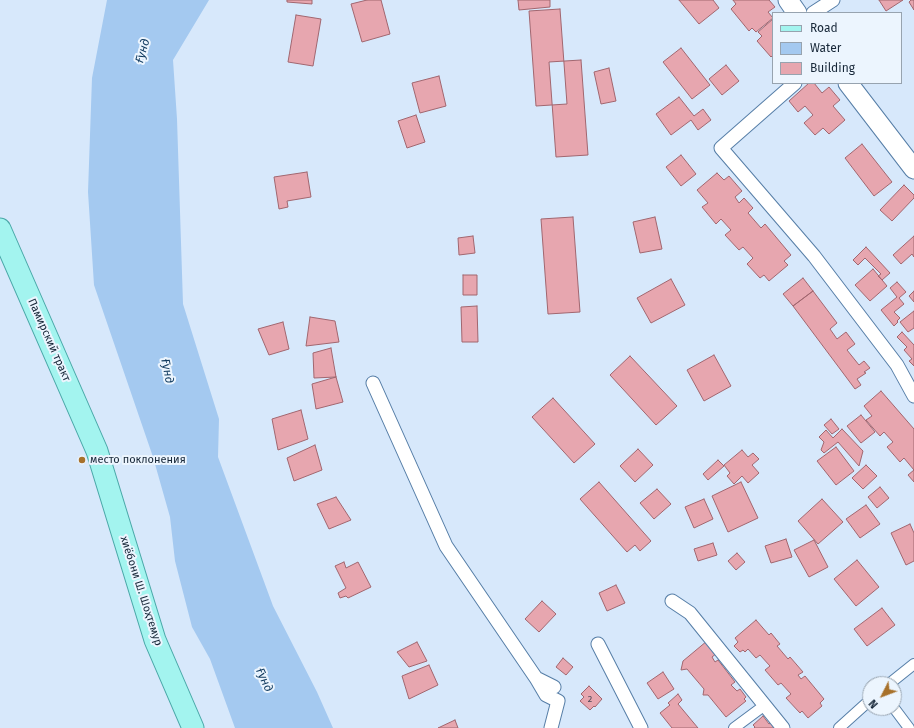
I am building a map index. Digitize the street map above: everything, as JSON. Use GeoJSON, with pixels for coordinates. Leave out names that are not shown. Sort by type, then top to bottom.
{"type":"FeatureCollection","features":[{"type":"Feature","properties":{"kind":"main road"},"geometry":{"type":"LineString","coordinates":[[788,0],[796,12]]}},
{"type":"Feature","properties":{"kind":"main road"},"geometry":{"type":"LineString","coordinates":[[849,84],[911,160]]}},
{"type":"Feature","properties":{"kind":"main road","name":"Памирский тракт"},"geometry":{"type":"LineString","coordinates":[[0,229],[97,451]]}},
{"type":"Feature","properties":{"kind":"main road","name":"хиёбони Ш. Шоҳтемур"},"geometry":{"type":"LineString","coordinates":[[97,451],[155,640],[193,728]]}},
{"type":"Feature","properties":{"kind":"street"},"geometry":{"type":"LineString","coordinates":[[815,12],[833,0]]}},
{"type":"Feature","properties":{"kind":"street"},"geometry":{"type":"LineString","coordinates":[[794,84],[721,148],[814,256],[897,365],[914,396]]}},
{"type":"Feature","properties":{"kind":"street"},"geometry":{"type":"LineString","coordinates":[[373,383],[446,546],[546,695],[558,701],[550,728]]}},
{"type":"Feature","properties":{"kind":"street"},"geometry":{"type":"LineString","coordinates":[[672,601],[690,613],[783,728]]}},
{"type":"Feature","properties":{"kind":"street"},"geometry":{"type":"LineString","coordinates":[[598,644],[641,728]]}},
{"type":"Feature","properties":{"kind":"street"},"geometry":{"type":"LineString","coordinates":[[899,676],[914,664]]}},
{"type":"Feature","properties":{"kind":"street"},"geometry":{"type":"LineString","coordinates":[[536,678],[554,687]]}},
{"type":"Feature","properties":{"kind":"street"},"geometry":{"type":"LineString","coordinates":[[734,728],[764,705]]}},
{"type":"Feature","properties":{"kind":"street"},"geometry":{"type":"LineString","coordinates":[[839,728],[862,707]]}},
{"type":"Feature","properties":{"kind":"street"},"geometry":{"type":"LineString","coordinates":[[900,716],[909,728]]}},
{"type":"Feature","properties":{"kind":"water","name":"Ғунд"},"geometry":{"type":"Polygon","coordinates":[[[107,0],[209,0],[173,60],[177,119],[183,304],[219,419],[218,457],[273,606],[317,692],[333,728],[235,728],[210,659],[192,627],[175,561],[170,517],[153,457],[94,285],[88,192],[92,78],[107,0]]]}},
{"type":"Feature","properties":{"kind":"building"},"geometry":{"type":"Polygon","coordinates":[[[287,0],[312,0],[312,4],[287,2],[287,0]]]}},
{"type":"Feature","properties":{"kind":"building"},"geometry":{"type":"Polygon","coordinates":[[[367,0],[381,0],[390,34],[362,42],[351,4],[367,0]]]}},
{"type":"Feature","properties":{"kind":"building"},"geometry":{"type":"Polygon","coordinates":[[[518,0],[550,0],[550,7],[519,10],[518,0]]]}},
{"type":"Feature","properties":{"kind":"building"},"geometry":{"type":"Polygon","coordinates":[[[679,0],[713,0],[719,8],[699,24],[679,0]]]}},
{"type":"Feature","properties":{"kind":"building"},"geometry":{"type":"Polygon","coordinates":[[[733,0],[769,0],[775,7],[768,12],[772,19],[756,32],[752,28],[749,31],[731,9],[736,4],[733,0]]]}},
{"type":"Feature","properties":{"kind":"building"},"geometry":{"type":"Polygon","coordinates":[[[879,0],[903,0],[886,11],[879,0]]]}},
{"type":"Feature","properties":{"kind":"building"},"geometry":{"type":"Polygon","coordinates":[[[914,0],[914,10],[909,2],[914,0]]]}},
{"type":"Feature","properties":{"kind":"building"},"geometry":{"type":"Polygon","coordinates":[[[560,9],[567,104],[536,106],[529,11],[560,9]]]}},
{"type":"Feature","properties":{"kind":"building"},"geometry":{"type":"Polygon","coordinates":[[[296,15],[321,19],[313,66],[288,62],[296,15]]]}},
{"type":"Feature","properties":{"kind":"building"},"geometry":{"type":"Polygon","coordinates":[[[772,20],[771,57],[757,41],[762,36],[758,32],[772,20]]]}},
{"type":"Feature","properties":{"kind":"building"},"geometry":{"type":"Polygon","coordinates":[[[681,48],[710,85],[692,99],[663,62],[681,48]]]}},
{"type":"Feature","properties":{"kind":"building"},"geometry":{"type":"Polygon","coordinates":[[[581,60],[588,155],[556,157],[549,62],[581,60]]]}},
{"type":"Feature","properties":{"kind":"building"},"geometry":{"type":"Polygon","coordinates":[[[726,65],[739,81],[722,95],[709,79],[726,65]]]}},
{"type":"Feature","properties":{"kind":"building"},"geometry":{"type":"Polygon","coordinates":[[[609,68],[616,101],[601,104],[594,72],[609,68]]]}},
{"type":"Feature","properties":{"kind":"building"},"geometry":{"type":"Polygon","coordinates":[[[439,76],[446,106],[420,113],[412,83],[439,76]]]}},
{"type":"Feature","properties":{"kind":"building"},"geometry":{"type":"Polygon","coordinates":[[[808,84],[815,84],[822,93],[829,87],[840,100],[833,106],[845,120],[829,134],[823,128],[815,135],[804,123],[813,115],[805,106],[798,112],[789,101],[808,84]]]}},
{"type":"Feature","properties":{"kind":"building"},"geometry":{"type":"Polygon","coordinates":[[[679,97],[694,116],[703,109],[711,120],[698,130],[691,120],[671,135],[656,114],[679,97]]]}},
{"type":"Feature","properties":{"kind":"building"},"geometry":{"type":"Polygon","coordinates":[[[416,115],[425,142],[407,148],[398,121],[416,115]]]}},
{"type":"Feature","properties":{"kind":"building"},"geometry":{"type":"Polygon","coordinates":[[[862,144],[892,182],[874,196],[845,158],[862,144]]]}},
{"type":"Feature","properties":{"kind":"building"},"geometry":{"type":"Polygon","coordinates":[[[681,155],[696,174],[681,186],[666,167],[681,155]]]}},
{"type":"Feature","properties":{"kind":"building"},"geometry":{"type":"Polygon","coordinates":[[[307,172],[311,197],[287,201],[288,207],[279,209],[274,177],[307,172]]]}},
{"type":"Feature","properties":{"kind":"building"},"geometry":{"type":"Polygon","coordinates":[[[717,173],[724,180],[729,176],[742,191],[735,197],[739,203],[744,198],[753,208],[748,213],[761,228],[765,224],[791,255],[784,261],[788,265],[769,281],[764,275],[760,278],[747,264],[753,258],[743,247],[739,250],[725,235],[731,230],[721,219],[716,224],[702,207],[708,203],[697,190],[717,173]]]}},
{"type":"Feature","properties":{"kind":"building"},"geometry":{"type":"Polygon","coordinates":[[[904,185],[914,195],[914,198],[892,221],[880,210],[904,185]]]}},
{"type":"Feature","properties":{"kind":"building"},"geometry":{"type":"Polygon","coordinates":[[[573,217],[580,312],[548,314],[541,219],[573,217]]]}},
{"type":"Feature","properties":{"kind":"building"},"geometry":{"type":"Polygon","coordinates":[[[655,217],[662,249],[640,253],[633,222],[655,217]]]}},
{"type":"Feature","properties":{"kind":"building"},"geometry":{"type":"Polygon","coordinates":[[[473,236],[475,253],[459,255],[458,238],[473,236]]]}},
{"type":"Feature","properties":{"kind":"building"},"geometry":{"type":"Polygon","coordinates":[[[914,236],[914,257],[912,254],[901,264],[893,255],[914,236]]]}},
{"type":"Feature","properties":{"kind":"building"},"geometry":{"type":"Polygon","coordinates":[[[866,247],[890,273],[882,280],[878,276],[881,274],[865,258],[858,265],[853,260],[866,247]]]}},
{"type":"Feature","properties":{"kind":"building"},"geometry":{"type":"Polygon","coordinates":[[[873,269],[887,286],[870,301],[855,285],[873,269]]]}},
{"type":"Feature","properties":{"kind":"building"},"geometry":{"type":"Polygon","coordinates":[[[463,275],[477,275],[477,295],[463,295],[463,275]]]}},
{"type":"Feature","properties":{"kind":"building"},"geometry":{"type":"Polygon","coordinates":[[[803,278],[813,291],[793,306],[783,294],[803,278]]]}},
{"type":"Feature","properties":{"kind":"building"},"geometry":{"type":"Polygon","coordinates":[[[671,279],[685,305],[651,323],[637,298],[671,279]]]}},
{"type":"Feature","properties":{"kind":"building"},"geometry":{"type":"Polygon","coordinates":[[[897,282],[906,292],[899,298],[904,304],[894,312],[900,318],[894,326],[881,310],[897,297],[890,288],[897,282]]]}},
{"type":"Feature","properties":{"kind":"building"},"geometry":{"type":"Polygon","coordinates":[[[813,291],[837,323],[830,329],[837,339],[846,332],[855,344],[847,350],[859,365],[864,361],[870,368],[864,372],[866,373],[857,379],[861,385],[855,389],[793,306],[813,291]]]}},
{"type":"Feature","properties":{"kind":"building"},"geometry":{"type":"Polygon","coordinates":[[[914,291],[914,302],[909,296],[914,291]]]}},
{"type":"Feature","properties":{"kind":"building"},"geometry":{"type":"Polygon","coordinates":[[[477,306],[478,342],[462,342],[461,307],[477,306]]]}},
{"type":"Feature","properties":{"kind":"building"},"geometry":{"type":"Polygon","coordinates":[[[914,311],[914,328],[908,332],[900,322],[914,311]]]}},
{"type":"Feature","properties":{"kind":"building"},"geometry":{"type":"Polygon","coordinates":[[[310,317],[335,321],[339,342],[306,346],[310,317]]]}},
{"type":"Feature","properties":{"kind":"building"},"geometry":{"type":"Polygon","coordinates":[[[283,322],[289,349],[269,355],[258,329],[283,322]]]}},
{"type":"Feature","properties":{"kind":"building"},"geometry":{"type":"Polygon","coordinates":[[[902,332],[914,345],[914,366],[909,361],[912,359],[904,350],[907,347],[897,337],[902,332]]]}},
{"type":"Feature","properties":{"kind":"building"},"geometry":{"type":"Polygon","coordinates":[[[331,348],[336,377],[314,378],[313,353],[331,348]]]}},
{"type":"Feature","properties":{"kind":"building"},"geometry":{"type":"Polygon","coordinates":[[[714,355],[731,386],[704,401],[687,370],[714,355]]]}},
{"type":"Feature","properties":{"kind":"building"},"geometry":{"type":"Polygon","coordinates":[[[630,356],[677,406],[656,425],[610,375],[630,356]]]}},
{"type":"Feature","properties":{"kind":"building"},"geometry":{"type":"Polygon","coordinates":[[[336,377],[343,402],[316,409],[312,384],[336,377]]]}},
{"type":"Feature","properties":{"kind":"building"},"geometry":{"type":"Polygon","coordinates":[[[881,391],[914,429],[914,470],[904,458],[900,462],[887,447],[893,442],[884,432],[880,436],[866,420],[872,416],[864,406],[881,391]]]}},
{"type":"Feature","properties":{"kind":"building"},"geometry":{"type":"Polygon","coordinates":[[[553,398],[595,444],[574,463],[532,417],[553,398]]]}},
{"type":"Feature","properties":{"kind":"building"},"geometry":{"type":"Polygon","coordinates":[[[301,410],[308,439],[278,450],[272,419],[301,410]]]}},
{"type":"Feature","properties":{"kind":"building"},"geometry":{"type":"Polygon","coordinates":[[[861,415],[875,432],[861,443],[847,426],[861,415]]]}},
{"type":"Feature","properties":{"kind":"building"},"geometry":{"type":"Polygon","coordinates":[[[831,419],[839,429],[832,434],[824,425],[831,419]]]}},
{"type":"Feature","properties":{"kind":"building"},"geometry":{"type":"Polygon","coordinates":[[[842,429],[863,451],[859,466],[838,442],[824,453],[821,450],[824,442],[819,437],[826,430],[833,438],[842,429]]]}},
{"type":"Feature","properties":{"kind":"building"},"geometry":{"type":"Polygon","coordinates":[[[315,445],[322,470],[294,481],[287,458],[315,445]]]}},
{"type":"Feature","properties":{"kind":"building"},"geometry":{"type":"Polygon","coordinates":[[[836,447],[854,471],[836,485],[817,461],[836,447]]]}},
{"type":"Feature","properties":{"kind":"building"},"geometry":{"type":"Polygon","coordinates":[[[638,449],[653,465],[635,482],[620,466],[638,449]]]}},
{"type":"Feature","properties":{"kind":"building"},"geometry":{"type":"Polygon","coordinates":[[[742,450],[748,457],[753,453],[759,459],[752,465],[759,473],[748,483],[742,476],[734,484],[727,476],[730,473],[724,465],[742,450]]]}},
{"type":"Feature","properties":{"kind":"building"},"geometry":{"type":"Polygon","coordinates":[[[718,460],[724,466],[708,480],[703,474],[718,460]]]}},
{"type":"Feature","properties":{"kind":"building"},"geometry":{"type":"Polygon","coordinates":[[[866,465],[877,476],[863,489],[852,478],[866,465]]]}},
{"type":"Feature","properties":{"kind":"building"},"geometry":{"type":"Polygon","coordinates":[[[914,470],[914,482],[908,475],[914,470]]]}},
{"type":"Feature","properties":{"kind":"building"},"geometry":{"type":"Polygon","coordinates":[[[599,482],[651,541],[640,551],[635,545],[627,552],[580,499],[599,482]]]}},
{"type":"Feature","properties":{"kind":"building"},"geometry":{"type":"Polygon","coordinates":[[[741,482],[758,518],[728,532],[712,496],[741,482]]]}},
{"type":"Feature","properties":{"kind":"building"},"geometry":{"type":"Polygon","coordinates":[[[880,487],[889,498],[877,508],[868,497],[880,487]]]}},
{"type":"Feature","properties":{"kind":"building"},"geometry":{"type":"Polygon","coordinates":[[[657,489],[671,504],[654,519],[640,503],[657,489]]]}},
{"type":"Feature","properties":{"kind":"building"},"geometry":{"type":"Polygon","coordinates":[[[336,497],[351,520],[329,529],[317,504],[336,497]]]}},
{"type":"Feature","properties":{"kind":"building"},"geometry":{"type":"Polygon","coordinates":[[[704,499],[713,519],[694,528],[685,507],[704,499]]]}},
{"type":"Feature","properties":{"kind":"building"},"geometry":{"type":"Polygon","coordinates":[[[822,499],[843,522],[818,544],[798,521],[822,499]]]}},
{"type":"Feature","properties":{"kind":"building"},"geometry":{"type":"Polygon","coordinates":[[[866,505],[880,524],[860,538],[846,519],[866,505]]]}},
{"type":"Feature","properties":{"kind":"building"},"geometry":{"type":"Polygon","coordinates":[[[910,524],[914,533],[914,561],[906,565],[891,533],[910,524]]]}},
{"type":"Feature","properties":{"kind":"building"},"geometry":{"type":"Polygon","coordinates":[[[786,539],[792,557],[771,563],[765,546],[786,539]]]}},
{"type":"Feature","properties":{"kind":"building"},"geometry":{"type":"Polygon","coordinates":[[[814,540],[828,567],[809,577],[794,550],[814,540]]]}},
{"type":"Feature","properties":{"kind":"building"},"geometry":{"type":"Polygon","coordinates":[[[713,543],[717,555],[698,561],[694,549],[713,543]]]}},
{"type":"Feature","properties":{"kind":"building"},"geometry":{"type":"Polygon","coordinates":[[[737,553],[745,562],[736,570],[728,561],[737,553]]]}},
{"type":"Feature","properties":{"kind":"building"},"geometry":{"type":"Polygon","coordinates":[[[857,560],[879,587],[856,606],[834,579],[857,560]]]}},
{"type":"Feature","properties":{"kind":"building"},"geometry":{"type":"Polygon","coordinates":[[[344,562],[346,568],[358,562],[371,587],[348,598],[346,596],[340,598],[338,593],[346,588],[335,566],[344,562]]]}},
{"type":"Feature","properties":{"kind":"building"},"geometry":{"type":"Polygon","coordinates":[[[616,585],[625,603],[607,611],[599,593],[616,585]]]}},
{"type":"Feature","properties":{"kind":"building"},"geometry":{"type":"Polygon","coordinates":[[[542,601],[556,614],[539,632],[525,619],[542,601]]]}},
{"type":"Feature","properties":{"kind":"building"},"geometry":{"type":"Polygon","coordinates":[[[882,608],[895,625],[867,646],[854,629],[882,608]]]}},
{"type":"Feature","properties":{"kind":"building"},"geometry":{"type":"Polygon","coordinates":[[[756,620],[769,635],[771,633],[780,644],[777,646],[788,659],[790,657],[803,672],[798,675],[801,679],[805,676],[824,699],[820,703],[822,706],[808,718],[802,711],[800,713],[786,698],[791,694],[781,683],[778,685],[765,670],[770,666],[760,655],[756,658],[748,649],[745,652],[743,650],[740,652],[734,646],[738,642],[735,638],[756,620]]]}},
{"type":"Feature","properties":{"kind":"building"},"geometry":{"type":"Polygon","coordinates":[[[707,641],[717,653],[712,657],[715,662],[718,660],[735,682],[731,685],[737,691],[740,689],[746,697],[744,699],[746,701],[726,717],[708,695],[703,695],[704,689],[687,669],[681,670],[683,661],[707,641]]]}},
{"type":"Feature","properties":{"kind":"building"},"geometry":{"type":"Polygon","coordinates":[[[417,642],[427,661],[409,667],[397,652],[417,642]]]}},
{"type":"Feature","properties":{"kind":"building"},"geometry":{"type":"Polygon","coordinates":[[[563,658],[573,667],[566,675],[556,667],[563,658]]]}},
{"type":"Feature","properties":{"kind":"building"},"geometry":{"type":"Polygon","coordinates":[[[429,665],[438,685],[409,699],[402,676],[429,665]]]}},
{"type":"Feature","properties":{"kind":"building"},"geometry":{"type":"Polygon","coordinates":[[[663,672],[674,689],[658,699],[647,683],[663,672]]]}},
{"type":"Feature","properties":{"kind":"building"},"geometry":{"type":"Polygon","coordinates":[[[589,686],[602,699],[590,710],[580,701],[584,697],[581,694],[589,686]]]}},
{"type":"Feature","properties":{"kind":"building"},"geometry":{"type":"Polygon","coordinates":[[[678,694],[682,700],[678,704],[698,728],[672,728],[660,713],[670,705],[668,703],[678,694]]]}},
{"type":"Feature","properties":{"kind":"building"},"geometry":{"type":"Polygon","coordinates":[[[763,716],[769,724],[773,721],[778,728],[754,728],[755,727],[753,725],[763,716]]]}},
{"type":"Feature","properties":{"kind":"building"},"geometry":{"type":"Polygon","coordinates":[[[455,720],[458,728],[438,728],[455,720]]]}},
{"type":"Feature","properties":{"kind":"place","name":"место поклонения"},"geometry":{"type":"Point","coordinates":[82,460]}}]}
